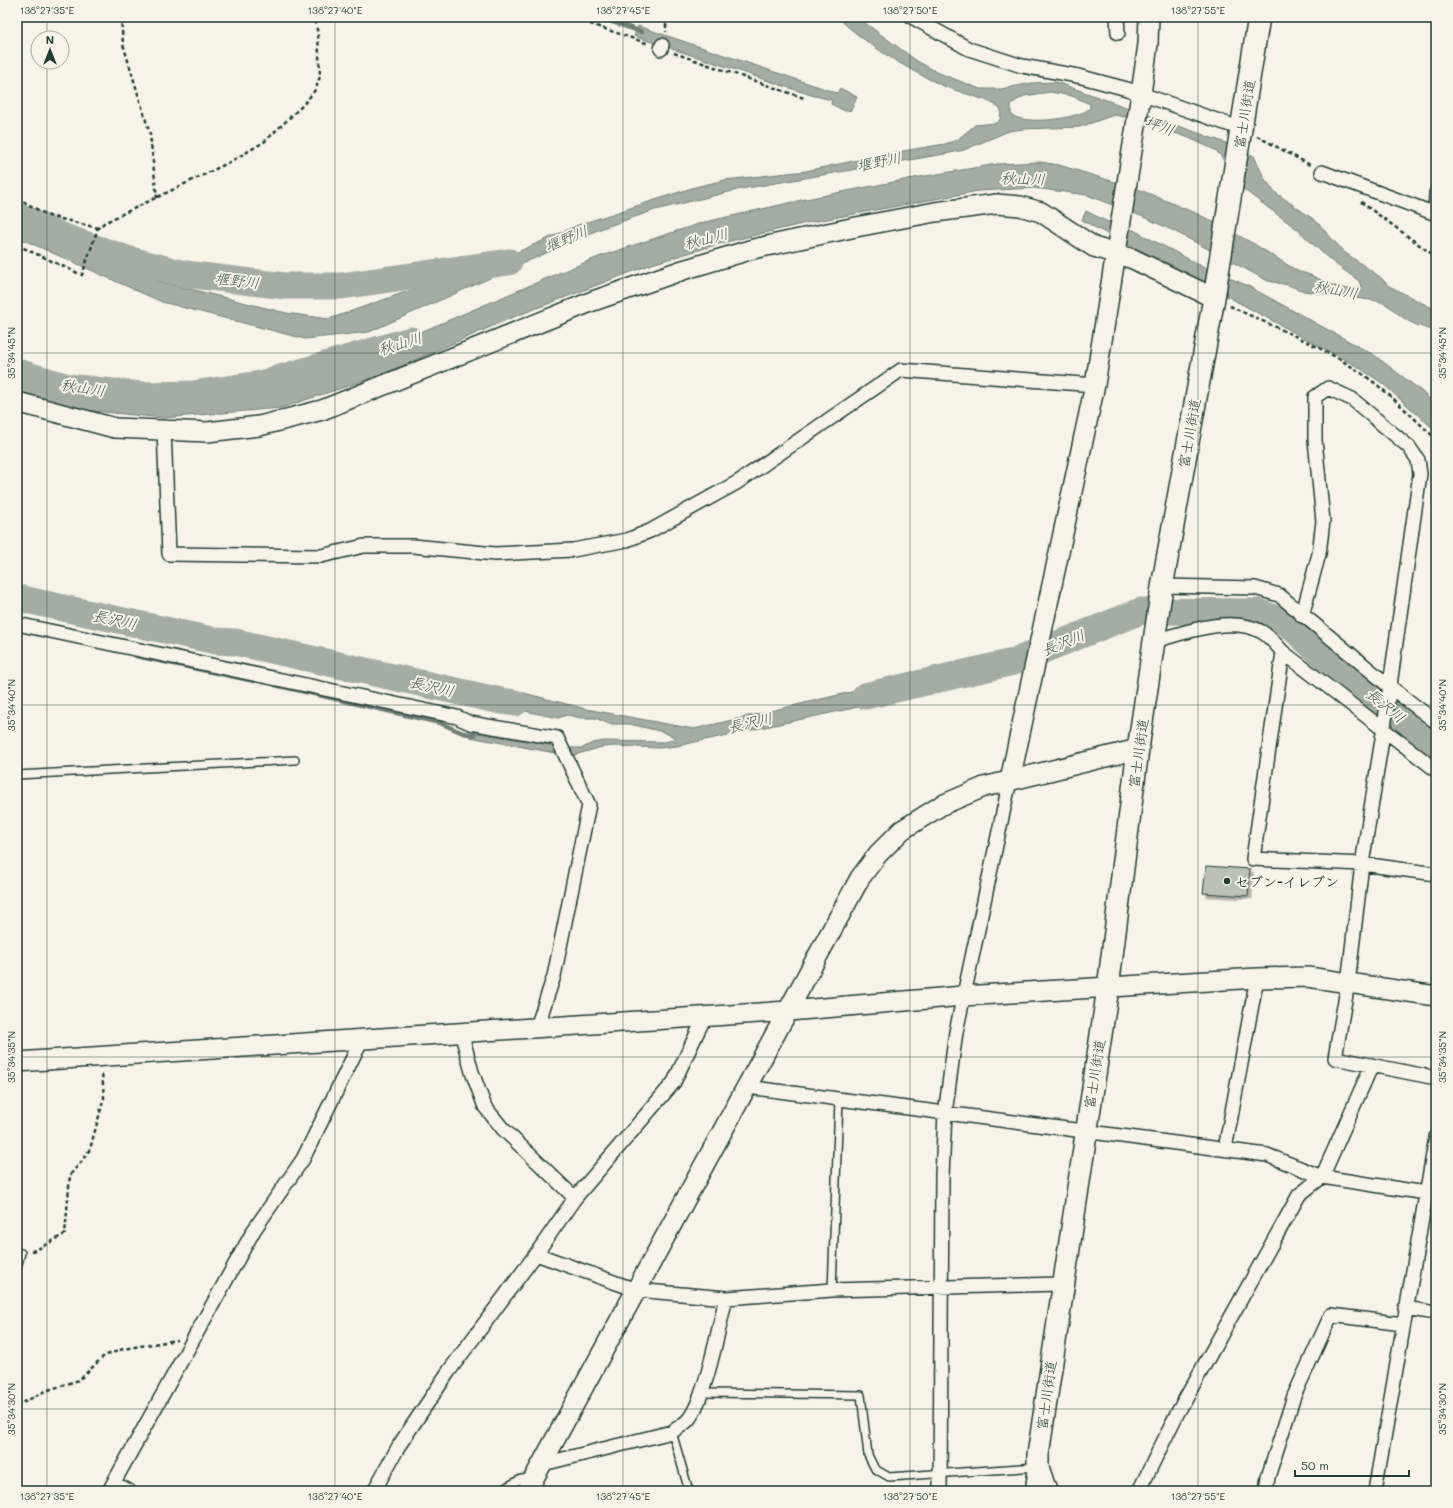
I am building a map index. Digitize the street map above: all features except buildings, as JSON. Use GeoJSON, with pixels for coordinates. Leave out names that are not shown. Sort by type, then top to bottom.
{"type":"FeatureCollection","features":[{"type":"Feature","properties":{"kind":"main road","name":"富士川街道"},"geometry":{"type":"LineString","coordinates":[[1046,1491],[1035,1467],[1108,988],[1138,749],[1162,587],[1214,293],[1260,17]]}},
{"type":"Feature","properties":{"kind":"street"},"geometry":{"type":"LineString","coordinates":[[912,17],[969,49],[1022,66],[1078,76],[1141,94],[1242,129]]}},
{"type":"Feature","properties":{"kind":"street"},"geometry":{"type":"LineString","coordinates":[[1117,17],[1118,33]]}},
{"type":"Feature","properties":{"kind":"street"},"geometry":{"type":"LineString","coordinates":[[940,1491],[940,1288],[942,1175],[945,1114],[956,1032],[1095,385],[1141,94],[1148,44],[1149,17]]}},
{"type":"Feature","properties":{"kind":"street"},"geometry":{"type":"LineString","coordinates":[[1322,172],[1435,213],[1436,193]]}},
{"type":"Feature","properties":{"kind":"street"},"geometry":{"type":"LineString","coordinates":[[17,402],[115,428],[207,432],[259,426],[322,410],[593,301],[683,270],[754,249],[935,212],[997,204],[1020,206],[1041,212],[1094,247],[1116,248],[1147,266],[1214,293]]}},
{"type":"Feature","properties":{"kind":"street"},"geometry":{"type":"LineString","coordinates":[[164,430],[169,554],[321,556],[364,546],[413,546],[495,554],[573,550],[627,540],[650,531],[738,482],[901,370],[1095,385]]}},
{"type":"Feature","properties":{"kind":"street"},"geometry":{"type":"LineString","coordinates":[[1302,616],[1319,554],[1323,521],[1316,440],[1315,397],[1328,388],[1352,399],[1410,448],[1418,460],[1420,474],[1384,728],[1362,864],[1348,983],[1335,1058],[1436,1078]]}},
{"type":"Feature","properties":{"kind":"street"},"geometry":{"type":"LineString","coordinates":[[1162,587],[1255,588],[1279,595],[1302,616],[1436,722]]}},
{"type":"Feature","properties":{"kind":"street"},"geometry":{"type":"LineString","coordinates":[[17,624],[457,717],[470,724],[557,738],[590,805],[554,976],[537,1027]]}},
{"type":"Feature","properties":{"kind":"street"},"geometry":{"type":"LineString","coordinates":[[1155,640],[1205,627],[1245,626],[1262,632],[1283,652],[1384,728],[1436,770]]}},
{"type":"Feature","properties":{"kind":"street"},"geometry":{"type":"LineString","coordinates":[[1283,652],[1253,859],[1362,864],[1436,874]]}},
{"type":"Feature","properties":{"kind":"street"},"geometry":{"type":"LineString","coordinates":[[535,1478],[860,878],[878,854],[902,830],[942,805],[984,787],[1138,749]]}},
{"type":"Feature","properties":{"kind":"street"},"geometry":{"type":"LineString","coordinates":[[17,1062],[789,1011],[963,996],[1257,978],[1308,977],[1436,996]]}},
{"type":"Feature","properties":{"kind":"street"},"geometry":{"type":"LineString","coordinates":[[1225,1149],[1257,978]]}},
{"type":"Feature","properties":{"kind":"street"},"geometry":{"type":"LineString","coordinates":[[374,1491],[400,1444],[449,1371],[536,1254],[575,1198],[674,1082],[705,1016]]}},
{"type":"Feature","properties":{"kind":"street"},"geometry":{"type":"LineString","coordinates":[[461,1032],[472,1072],[485,1107],[503,1129],[575,1198]]}},
{"type":"Feature","properties":{"kind":"street"},"geometry":{"type":"LineString","coordinates":[[129,1491],[112,1487],[254,1230],[303,1159],[362,1039]]}},
{"type":"Feature","properties":{"kind":"street"},"geometry":{"type":"LineString","coordinates":[[1139,1491],[1178,1412],[1299,1195],[1322,1177],[1372,1065]]}},
{"type":"Feature","properties":{"kind":"street"},"geometry":{"type":"LineString","coordinates":[[747,1087],[1267,1155],[1322,1177],[1426,1193]]}},
{"type":"Feature","properties":{"kind":"street"},"geometry":{"type":"LineString","coordinates":[[1375,1491],[1405,1308],[1436,1137]]}},
{"type":"Feature","properties":{"kind":"street"},"geometry":{"type":"LineString","coordinates":[[536,1254],[636,1290],[726,1298],[832,1290],[1062,1284]]}},
{"type":"Feature","properties":{"kind":"street"},"geometry":{"type":"LineString","coordinates":[[535,1478],[672,1432],[687,1420],[695,1409],[702,1393],[726,1298]]}},
{"type":"Feature","properties":{"kind":"street"},"geometry":{"type":"LineString","coordinates":[[1405,1308],[1436,1313]]}},
{"type":"Feature","properties":{"kind":"street"},"geometry":{"type":"LineString","coordinates":[[1266,1491],[1268,1477],[1294,1396],[1331,1315],[1403,1324]]}},
{"type":"Feature","properties":{"kind":"lane"},"geometry":{"type":"LineString","coordinates":[[17,775],[295,760]]}},
{"type":"Feature","properties":{"kind":"lane"},"geometry":{"type":"LineString","coordinates":[[832,1290],[839,1100]]}},
{"type":"Feature","properties":{"kind":"lane"},"geometry":{"type":"LineString","coordinates":[[17,1268],[21,1253]]}},
{"type":"Feature","properties":{"kind":"lane"},"geometry":{"type":"LineString","coordinates":[[702,1393],[860,1395],[868,1456],[875,1469],[889,1476],[1035,1467],[1028,1491]]}},
{"type":"Feature","properties":{"kind":"lane"},"geometry":{"type":"LineString","coordinates":[[672,1432],[689,1491]]}},
{"type":"Feature","properties":{"kind":"lane"},"geometry":{"type":"LineString","coordinates":[[499,1491],[521,1479],[535,1478]]}},
{"type":"Feature","properties":{"kind":"path"},"geometry":{"type":"LineString","coordinates":[[121,17],[123,44],[150,134],[157,198]]}},
{"type":"Feature","properties":{"kind":"path"},"geometry":{"type":"LineString","coordinates":[[17,245],[82,275],[98,228],[104,223],[228,163],[264,142],[303,105],[316,89],[320,76],[318,34],[314,17]]}},
{"type":"Feature","properties":{"kind":"path"},"geometry":{"type":"LineString","coordinates":[[570,17],[663,43],[804,98]]}},
{"type":"Feature","properties":{"kind":"path"},"geometry":{"type":"LineString","coordinates":[[663,43],[666,17]]}},
{"type":"Feature","properties":{"kind":"path"},"geometry":{"type":"LineString","coordinates":[[17,198],[50,216],[98,228]]}},
{"type":"Feature","properties":{"kind":"path"},"geometry":{"type":"LineString","coordinates":[[1214,293],[1357,370],[1382,388],[1436,439]]}},
{"type":"Feature","properties":{"kind":"path"},"geometry":{"type":"LineString","coordinates":[[21,1253],[36,1250],[65,1234],[70,1175],[82,1162],[90,1148],[104,1098],[100,1056]]}},
{"type":"Feature","properties":{"kind":"path"},"geometry":{"type":"LineString","coordinates":[[17,1406],[45,1391],[79,1380],[104,1356],[117,1351],[168,1342],[195,1335]]}},
{"type":"Feature","properties":{"kind":"water","name":"坪川"},"geometry":{"type":"Polygon","coordinates":[[[837,17],[857,17],[917,61],[939,73],[980,89],[1001,89],[1032,83],[1056,82],[1226,143],[1254,156],[1264,178],[1276,193],[1316,221],[1344,252],[1380,277],[1389,286],[1436,310],[1436,331],[1411,323],[1389,306],[1378,301],[1304,291],[1288,285],[1268,281],[1174,231],[1146,218],[1087,195],[1034,188],[978,191],[806,223],[722,243],[652,264],[511,318],[381,375],[281,408],[163,418],[75,409],[17,396],[17,379],[78,393],[163,403],[291,385],[601,256],[701,223],[806,199],[997,164],[1040,162],[1059,165],[1138,189],[1200,215],[1254,244],[1299,272],[1346,289],[1353,289],[1361,286],[1359,281],[1330,260],[1297,229],[1243,189],[1230,172],[1221,156],[1215,150],[1189,138],[1131,118],[1114,115],[1080,127],[1023,129],[1009,131],[964,150],[741,189],[655,210],[600,229],[369,332],[305,339],[162,302],[17,237],[17,219],[100,258],[162,282],[286,313],[329,319],[513,254],[578,225],[695,187],[725,180],[806,171],[891,153],[945,144],[957,140],[975,125],[996,123],[1000,120],[1001,110],[999,107],[985,100],[946,87],[925,77],[885,54],[848,27],[837,17]],[[1050,92],[1024,96],[1011,104],[1011,114],[1017,118],[1026,120],[1050,120],[1075,115],[1090,108],[1090,104],[1072,96],[1050,92]]]}},
{"type":"Feature","properties":{"kind":"water"},"geometry":{"type":"Polygon","coordinates":[[[638,26],[837,93],[840,88],[857,97],[851,110],[845,111],[831,104],[832,100],[811,95],[634,36],[638,26]]]}},
{"type":"Feature","properties":{"kind":"water"},"geometry":{"type":"Polygon","coordinates":[[[1086,211],[1108,222],[1112,219],[1200,265],[1248,286],[1374,355],[1420,390],[1436,405],[1436,431],[1382,383],[1358,367],[1170,264],[1099,230],[1082,220],[1086,211]]]}},
{"type":"Feature","properties":{"kind":"water"},"geometry":{"type":"Polygon","coordinates":[[[898,681],[905,697],[677,746],[659,748],[615,746],[602,747],[571,756],[470,737],[471,732],[569,748],[583,748],[592,743],[605,741],[664,742],[673,740],[674,737],[663,732],[630,724],[609,724],[595,718],[581,718],[567,715],[558,718],[478,701],[480,692],[510,695],[516,691],[586,709],[694,729],[898,681]]]}},
{"type":"Feature","properties":{"kind":"waterway"},"geometry":{"type":"LineString","coordinates":[[598,17],[642,32]]}},
{"type":"Feature","properties":{"kind":"waterway","name":"堰野川"},"geometry":{"type":"LineString","coordinates":[[17,215],[61,236],[127,259],[185,274],[285,286],[341,286],[509,262]]}},
{"type":"Feature","properties":{"kind":"waterway","name":"秋山川"},"geometry":{"type":"LineString","coordinates":[[17,372],[68,387],[141,395],[193,394],[260,384],[411,340]]}},
{"type":"Feature","properties":{"kind":"waterway","name":"長沢川"},"geometry":{"type":"LineString","coordinates":[[17,598],[216,641],[235,642],[515,703]]}},
{"type":"Feature","properties":{"kind":"waterway","name":"長沢川"},"geometry":{"type":"LineString","coordinates":[[865,696],[1013,662],[1141,611],[1258,612],[1287,623],[1321,654],[1436,745]]}},
{"type":"Feature","properties":{"kind":"waterway"},"geometry":{"type":"LineString","coordinates":[[136,656],[254,681]]}},
{"type":"Feature","properties":{"kind":"waterway"},"geometry":{"type":"LineString","coordinates":[[275,685],[440,723],[463,733],[475,735]]}},
{"type":"Feature","properties":{"kind":"place","name":"セブン-イレブン"},"geometry":{"type":"Point","coordinates":[1227,881]}}]}
